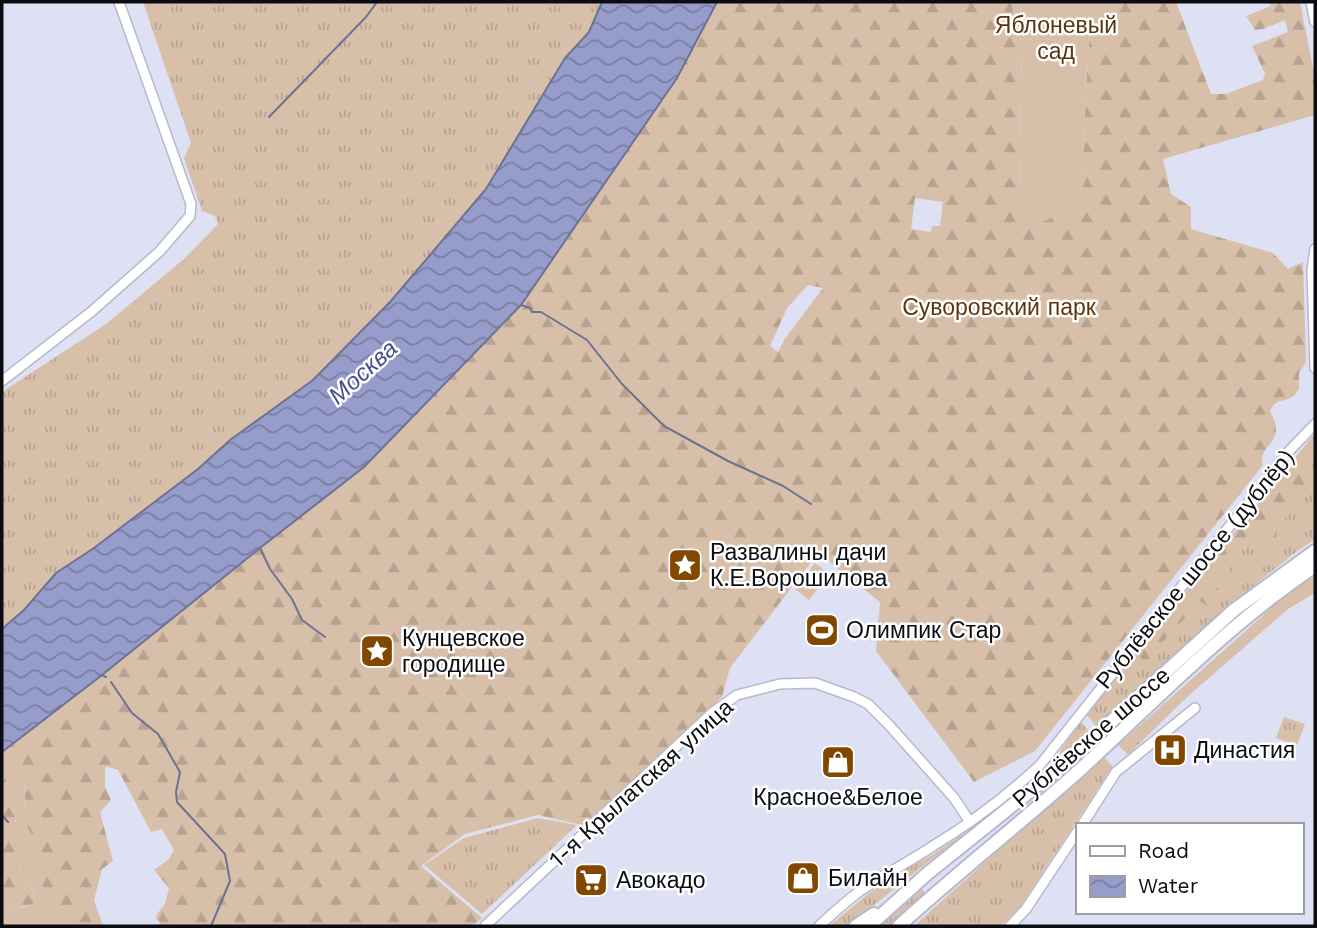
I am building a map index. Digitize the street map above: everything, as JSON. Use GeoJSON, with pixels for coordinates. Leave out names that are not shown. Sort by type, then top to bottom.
{"type":"FeatureCollection","features":[{"type":"Feature","properties":{"kind":"main road","name":"Рублёвское шоссе"},"geometry":{"type":"LineString","coordinates":[[869,926],[1070,760],[1234,610],[1315,551]]}},
{"type":"Feature","properties":{"kind":"main road","name":"Рублёвское шоссе"},"geometry":{"type":"LineString","coordinates":[[899,926],[1078,771],[1244,618],[1315,566]]}},
{"type":"Feature","properties":{"kind":"main road"},"geometry":{"type":"LineString","coordinates":[[856,926],[904,895]]}},
{"type":"Feature","properties":{"kind":"street"},"geometry":{"type":"LineString","coordinates":[[2,381],[159,252],[190,216],[191,204],[119,2]]}},
{"type":"Feature","properties":{"kind":"street"},"geometry":{"type":"LineString","coordinates":[[1311,2],[1315,22]]}},
{"type":"Feature","properties":{"kind":"street"},"geometry":{"type":"LineString","coordinates":[[1315,249],[1312,270],[1315,368]]}},
{"type":"Feature","properties":{"kind":"street","name":"Рублёвское шоссе (дублёр)"},"geometry":{"type":"LineString","coordinates":[[819,926],[861,890],[933,846],[1010,793],[1040,765],[1290,450],[1315,424]]}},
{"type":"Feature","properties":{"kind":"street","name":"1-я Крылатская улица"},"geometry":{"type":"LineString","coordinates":[[485,926],[712,713],[737,695],[780,684],[815,683],[868,704],[954,798],[970,821]]}},
{"type":"Feature","properties":{"kind":"street"},"geometry":{"type":"LineString","coordinates":[[1083,823],[1116,772],[1195,708]]}},
{"type":"Feature","properties":{"kind":"street"},"geometry":{"type":"LineString","coordinates":[[1010,926],[1026,909],[1076,833]]}},
{"type":"Feature","properties":{"kind":"green space"},"geometry":{"type":"Polygon","coordinates":[[[143,2],[602,2],[589,32],[565,58],[486,189],[391,301],[313,380],[230,440],[198,469],[94,548],[56,573],[24,610],[2,629],[2,392],[106,324],[185,258],[218,224],[215,216],[202,211],[184,158],[191,143],[143,2]]]}},
{"type":"Feature","properties":{"kind":"green space","name":"Суворовский парк"},"geometry":{"type":"Polygon","coordinates":[[[717,2],[1011,2],[1022,41],[1019,200],[1086,179],[1083,142],[1090,22],[1097,17],[1097,2],[1176,2],[1211,94],[1226,94],[1263,80],[1265,74],[1252,46],[1288,32],[1285,20],[1255,30],[1246,16],[1271,6],[1269,2],[1300,2],[1315,78],[1315,115],[1163,159],[1171,194],[1191,207],[1191,229],[1273,253],[1288,269],[1303,262],[1306,362],[1299,373],[1299,389],[1292,397],[1277,402],[1270,411],[1276,428],[1274,438],[1263,455],[1263,465],[1035,751],[974,782],[876,651],[880,602],[818,553],[730,668],[722,697],[586,826],[538,815],[465,834],[421,866],[482,918],[473,926],[159,926],[157,914],[165,904],[169,888],[154,870],[169,859],[174,850],[162,829],[151,832],[118,770],[105,766],[105,786],[111,800],[100,812],[113,861],[102,869],[94,900],[103,926],[63,926],[49,908],[34,858],[34,838],[25,819],[24,774],[5,770],[8,802],[16,818],[13,834],[21,855],[19,871],[31,886],[36,903],[14,907],[2,902],[2,752],[364,467],[521,305],[677,78],[717,2]],[[915,198],[911,229],[931,232],[932,226],[940,226],[943,202],[915,198]],[[808,285],[787,308],[770,346],[778,352],[823,288],[808,285]]]}},
{"type":"Feature","properties":{"kind":"green space","name":"Яблоневый сад"},"geometry":{"type":"Polygon","coordinates":[[[1011,2],[1097,2],[1097,17],[1090,22],[1083,142],[1086,179],[1075,208],[1042,222],[1019,200],[1022,41],[1011,2]]]}},
{"type":"Feature","properties":{"kind":"green space"},"geometry":{"type":"Polygon","coordinates":[[[1315,433],[1315,539],[1237,599],[1097,727],[1086,714],[1315,433]]]}},
{"type":"Feature","properties":{"kind":"green space"},"geometry":{"type":"Polygon","coordinates":[[[1315,437],[1315,484],[1299,497],[1293,512],[1272,523],[1277,530],[1276,539],[1260,542],[1255,536],[1229,554],[1227,565],[1231,570],[1212,585],[1224,593],[1213,603],[1193,603],[1187,616],[1154,651],[1151,659],[1142,660],[1139,654],[1315,437]]]}},
{"type":"Feature","properties":{"kind":"green space"},"geometry":{"type":"Polygon","coordinates":[[[815,563],[829,574],[809,600],[795,589],[815,563]]]}},
{"type":"Feature","properties":{"kind":"green space"},"geometry":{"type":"Polygon","coordinates":[[[1315,575],[1315,593],[1288,609],[1186,698],[1128,755],[1118,745],[1289,592],[1315,575]]]}},
{"type":"Feature","properties":{"kind":"green space"},"geometry":{"type":"Polygon","coordinates":[[[1284,717],[1305,724],[1297,745],[1276,738],[1284,717]]]}},
{"type":"Feature","properties":{"kind":"green space"},"geometry":{"type":"Polygon","coordinates":[[[1081,722],[1090,732],[1065,755],[1061,755],[1060,751],[1081,722]]]}},
{"type":"Feature","properties":{"kind":"green space"},"geometry":{"type":"Polygon","coordinates":[[[1103,756],[1114,768],[1020,907],[1001,926],[914,926],[1103,756]]]}},
{"type":"Feature","properties":{"kind":"green space"},"geometry":{"type":"Polygon","coordinates":[[[22,760],[25,819],[34,838],[34,858],[49,908],[63,926],[2,926],[2,902],[19,908],[36,903],[26,878],[19,871],[21,855],[13,834],[16,818],[8,802],[5,770],[22,760]]]}},
{"type":"Feature","properties":{"kind":"green space"},"geometry":{"type":"Polygon","coordinates":[[[993,814],[848,926],[829,926],[868,894],[993,814]]]}},
{"type":"Feature","properties":{"kind":"green space"},"geometry":{"type":"Polygon","coordinates":[[[538,818],[577,825],[482,914],[424,865],[464,838],[538,818]]]}},
{"type":"Feature","properties":{"kind":"green space"},"geometry":{"type":"Polygon","coordinates":[[[922,889],[926,894],[892,926],[881,926],[922,889]]]}},
{"type":"Feature","properties":{"kind":"water","name":"Москва"},"geometry":{"type":"Polygon","coordinates":[[[602,2],[717,2],[677,78],[521,305],[364,467],[2,752],[2,629],[24,610],[56,573],[94,548],[198,469],[230,440],[313,380],[391,301],[486,189],[565,58],[589,32],[602,2]]]}},
{"type":"Feature","properties":{"kind":"waterway"},"geometry":{"type":"LineString","coordinates":[[269,117],[366,17],[377,2]]}},
{"type":"Feature","properties":{"kind":"waterway"},"geometry":{"type":"LineString","coordinates":[[521,305],[530,308],[532,312],[541,312],[587,340],[622,384],[664,426],[728,461],[783,486],[811,504]]}},
{"type":"Feature","properties":{"kind":"waterway"},"geometry":{"type":"LineString","coordinates":[[260,548],[302,620],[325,637]]}},
{"type":"Feature","properties":{"kind":"waterway"},"geometry":{"type":"LineString","coordinates":[[102,675],[106,677]]}},
{"type":"Feature","properties":{"kind":"waterway"},"geometry":{"type":"LineString","coordinates":[[111,682],[132,713],[158,734],[180,772],[177,802],[225,854],[230,881],[211,926]]}},
{"type":"Feature","properties":{"kind":"waterway"},"geometry":{"type":"LineString","coordinates":[[2,815],[8,822]]}},
{"type":"Feature","properties":{"kind":"place","name":"Развалины дачи К.Е.Ворошилова"},"geometry":{"type":"Point","coordinates":[685,565]}},
{"type":"Feature","properties":{"kind":"place","name":"Олимпик Стар"},"geometry":{"type":"Point","coordinates":[822,630]}},
{"type":"Feature","properties":{"kind":"place","name":"Кунцевское городище"},"geometry":{"type":"Point","coordinates":[377,651]}},
{"type":"Feature","properties":{"kind":"place","name":"Династия"},"geometry":{"type":"Point","coordinates":[1170,750]}},
{"type":"Feature","properties":{"kind":"place","name":"Красное&Белое"},"geometry":{"type":"Point","coordinates":[838,762]}},
{"type":"Feature","properties":{"kind":"place","name":"Билайн"},"geometry":{"type":"Point","coordinates":[803,878]}},
{"type":"Feature","properties":{"kind":"place","name":"Авокадо"},"geometry":{"type":"Point","coordinates":[591,880]}}]}
